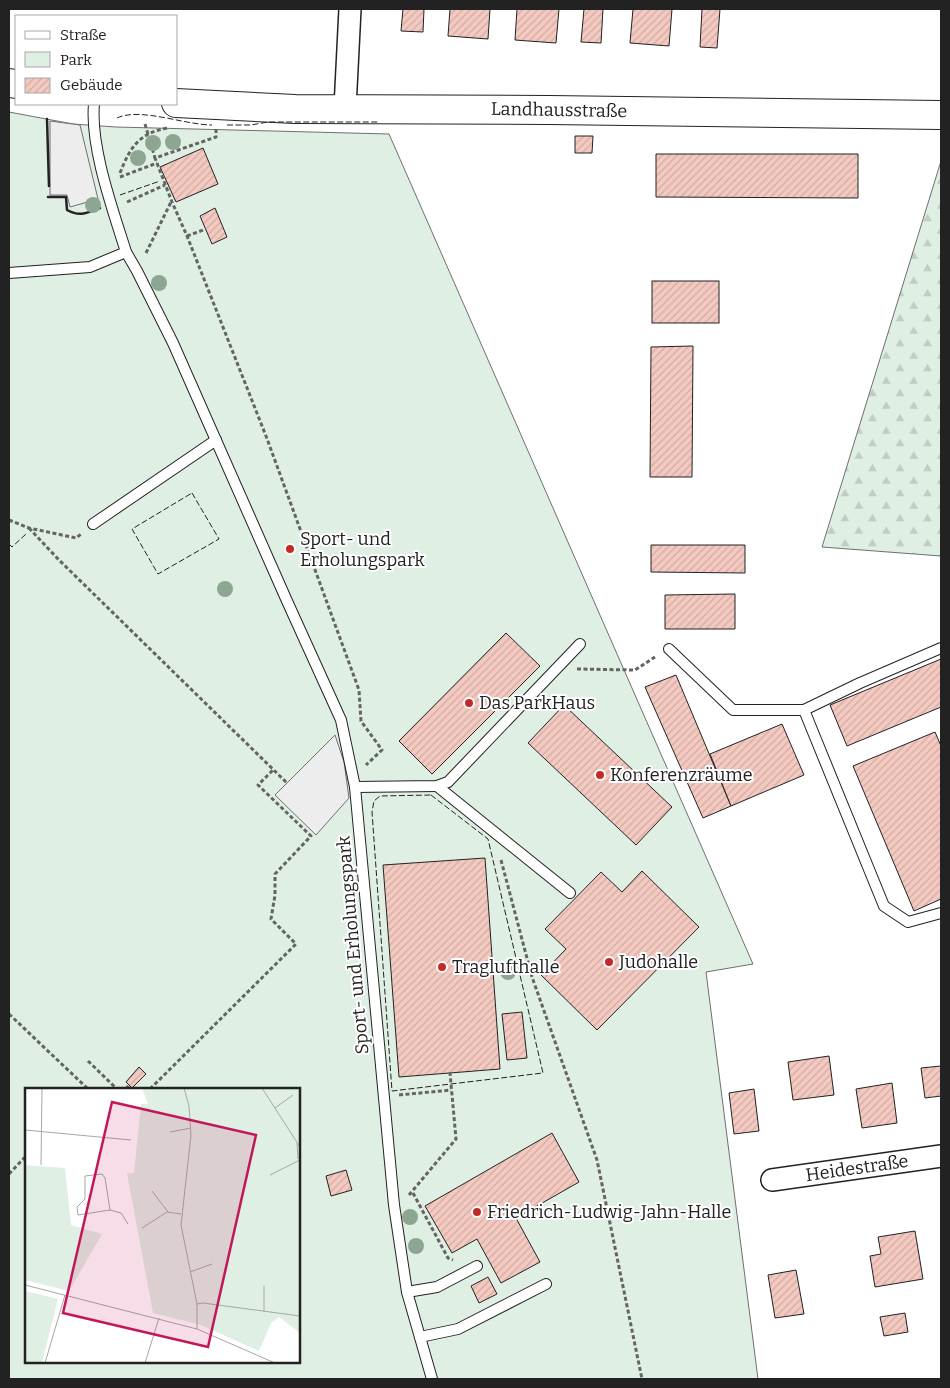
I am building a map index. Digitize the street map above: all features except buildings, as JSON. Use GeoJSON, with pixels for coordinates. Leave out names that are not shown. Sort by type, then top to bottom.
{"type":"FeatureCollection","features":[{"type":"Feature","properties":{"kind":"street"},"geometry":{"type":"LineString","coordinates":[[346,108],[350,9]]}},
{"type":"Feature","properties":{"kind":"street","name":"Landhausstraße"},"geometry":{"type":"LineString","coordinates":[[173,115],[294,108],[346,108],[941,115]]}},
{"type":"Feature","properties":{"kind":"street","name":"Heidestraße"},"geometry":{"type":"LineString","coordinates":[[772,1180],[941,1156]]}},
{"type":"Feature","properties":{"kind":"lane","name":"Sport- und Erholungspark"},"geometry":{"type":"LineString","coordinates":[[94,105],[92,120],[99,153],[112,208],[126,252],[173,343],[287,602],[342,720],[354,782],[394,1206],[407,1292],[432,1379]]}},
{"type":"Feature","properties":{"kind":"lane"},"geometry":{"type":"LineString","coordinates":[[9,273],[90,267],[126,252]]}},
{"type":"Feature","properties":{"kind":"lane"},"geometry":{"type":"LineString","coordinates":[[93,524],[216,440]]}},
{"type":"Feature","properties":{"kind":"lane"},"geometry":{"type":"LineString","coordinates":[[354,782],[437,786],[448,782],[580,644]]}},
{"type":"Feature","properties":{"kind":"lane"},"geometry":{"type":"LineString","coordinates":[[669,649],[732,710],[804,710],[860,683],[941,648]]}},
{"type":"Feature","properties":{"kind":"lane"},"geometry":{"type":"LineString","coordinates":[[804,710],[884,906],[908,922],[941,913]]}},
{"type":"Feature","properties":{"kind":"lane"},"geometry":{"type":"LineString","coordinates":[[437,786],[570,893]]}},
{"type":"Feature","properties":{"kind":"lane"},"geometry":{"type":"LineString","coordinates":[[407,1292],[437,1287],[477,1266]]}},
{"type":"Feature","properties":{"kind":"lane"},"geometry":{"type":"LineString","coordinates":[[420,1337],[458,1329],[546,1284]]}},
{"type":"Feature","properties":{"kind":"path"},"geometry":{"type":"LineString","coordinates":[[156,163],[118,178],[129,152],[138,142],[173,115]]}},
{"type":"Feature","properties":{"kind":"path"},"geometry":{"type":"LineString","coordinates":[[145,124],[156,163],[266,436],[356,680],[359,690],[361,721],[382,750],[354,782]]}},
{"type":"Feature","properties":{"kind":"path"},"geometry":{"type":"LineString","coordinates":[[155,158],[216,137],[216,129]]}},
{"type":"Feature","properties":{"kind":"path"},"geometry":{"type":"LineString","coordinates":[[112,208],[165,185]]}},
{"type":"Feature","properties":{"kind":"path"},"geometry":{"type":"LineString","coordinates":[[137,271],[172,202]]}},
{"type":"Feature","properties":{"kind":"path"},"geometry":{"type":"LineString","coordinates":[[187,236],[206,229]]}},
{"type":"Feature","properties":{"kind":"path"},"geometry":{"type":"LineString","coordinates":[[9,520],[29,528],[76,538],[93,524]]}},
{"type":"Feature","properties":{"kind":"path"},"geometry":{"type":"LineString","coordinates":[[29,528],[59,560],[287,783]]}},
{"type":"Feature","properties":{"kind":"path"},"geometry":{"type":"LineString","coordinates":[[560,666],[582,670],[635,670],[669,649]]}},
{"type":"Feature","properties":{"kind":"path"},"geometry":{"type":"LineString","coordinates":[[151,1088],[296,944],[271,920],[275,895],[275,874],[311,836],[258,785],[273,770]]}},
{"type":"Feature","properties":{"kind":"path"},"geometry":{"type":"LineString","coordinates":[[493,830],[532,977],[597,1160],[642,1379]]}},
{"type":"Feature","properties":{"kind":"path"},"geometry":{"type":"LineString","coordinates":[[9,1014],[87,1088]]}},
{"type":"Feature","properties":{"kind":"path"},"geometry":{"type":"LineString","coordinates":[[88,1061],[116,1088]]}},
{"type":"Feature","properties":{"kind":"path"},"geometry":{"type":"LineString","coordinates":[[394,1206],[413,1193],[456,1139],[450,1073]]}},
{"type":"Feature","properties":{"kind":"path"},"geometry":{"type":"LineString","coordinates":[[383,1096],[451,1090]]}},
{"type":"Feature","properties":{"kind":"path"},"geometry":{"type":"LineString","coordinates":[[9,1174],[25,1157]]}},
{"type":"Feature","properties":{"kind":"path"},"geometry":{"type":"LineString","coordinates":[[413,1193],[448,1258],[477,1266]]}},
{"type":"Feature","properties":{"kind":"green space","name":"Sport- und Erholungspark"},"geometry":{"type":"Polygon","coordinates":[[[9,112],[73,124],[116,127],[389,134],[753,964],[706,972],[758,1379],[9,1379],[9,112]]]}},
{"type":"Feature","properties":{"kind":"green space"},"geometry":{"type":"Polygon","coordinates":[[[941,161],[941,556],[822,547],[941,161]]]}},
{"type":"Feature","properties":{"kind":"shaded area"},"geometry":{"type":"Polygon","coordinates":[[[50,121],[80,125],[98,199],[70,207],[67,195],[50,195],[50,121]]]}},
{"type":"Feature","properties":{"kind":"shaded area"},"geometry":{"type":"Polygon","coordinates":[[[335,735],[344,762],[349,798],[316,835],[275,795],[335,735]]]}},
{"type":"Feature","properties":{"kind":"fence"},"geometry":{"type":"LineString","coordinates":[[117,118],[138,114],[212,125]]}},
{"type":"Feature","properties":{"kind":"fence"},"geometry":{"type":"LineString","coordinates":[[227,125],[251,125],[268,122],[379,122]]}},
{"type":"Feature","properties":{"kind":"fence"},"geometry":{"type":"LineString","coordinates":[[120,195],[160,181]]}},
{"type":"Feature","properties":{"kind":"fence"},"geometry":{"type":"LineString","coordinates":[[192,493],[219,539],[158,574],[132,529],[192,493]]}},
{"type":"Feature","properties":{"kind":"fence"},"geometry":{"type":"LineString","coordinates":[[9,544],[12,547],[26,534]]}},
{"type":"Feature","properties":{"kind":"fence"},"geometry":{"type":"LineString","coordinates":[[431,795],[488,839],[543,1073],[392,1091],[372,812],[374,801],[380,796],[431,795]]}},
{"type":"Feature","properties":{"kind":"wall"},"geometry":{"type":"LineString","coordinates":[[47,119],[49,186]]}},
{"type":"Feature","properties":{"kind":"wall"},"geometry":{"type":"LineString","coordinates":[[48,197],[66,197],[67,210],[80,214],[100,208]]}},
{"type":"Feature","properties":{"kind":"place","name":"Sport- und Erholungspark"},"geometry":{"type":"Point","coordinates":[290,549]}},
{"type":"Feature","properties":{"kind":"place","name":"Das ParkHaus"},"geometry":{"type":"Point","coordinates":[469,703]}},
{"type":"Feature","properties":{"kind":"place","name":"Konferenzräume"},"geometry":{"type":"Point","coordinates":[600,775]}},
{"type":"Feature","properties":{"kind":"place","name":"Judohalle"},"geometry":{"type":"Point","coordinates":[609,962]}},
{"type":"Feature","properties":{"kind":"place","name":"Traglufthalle"},"geometry":{"type":"Point","coordinates":[442,967]}},
{"type":"Feature","properties":{"kind":"place","name":"Friedrich-Ludwig-Jahn-Halle"},"geometry":{"type":"Point","coordinates":[477,1212]}}]}
